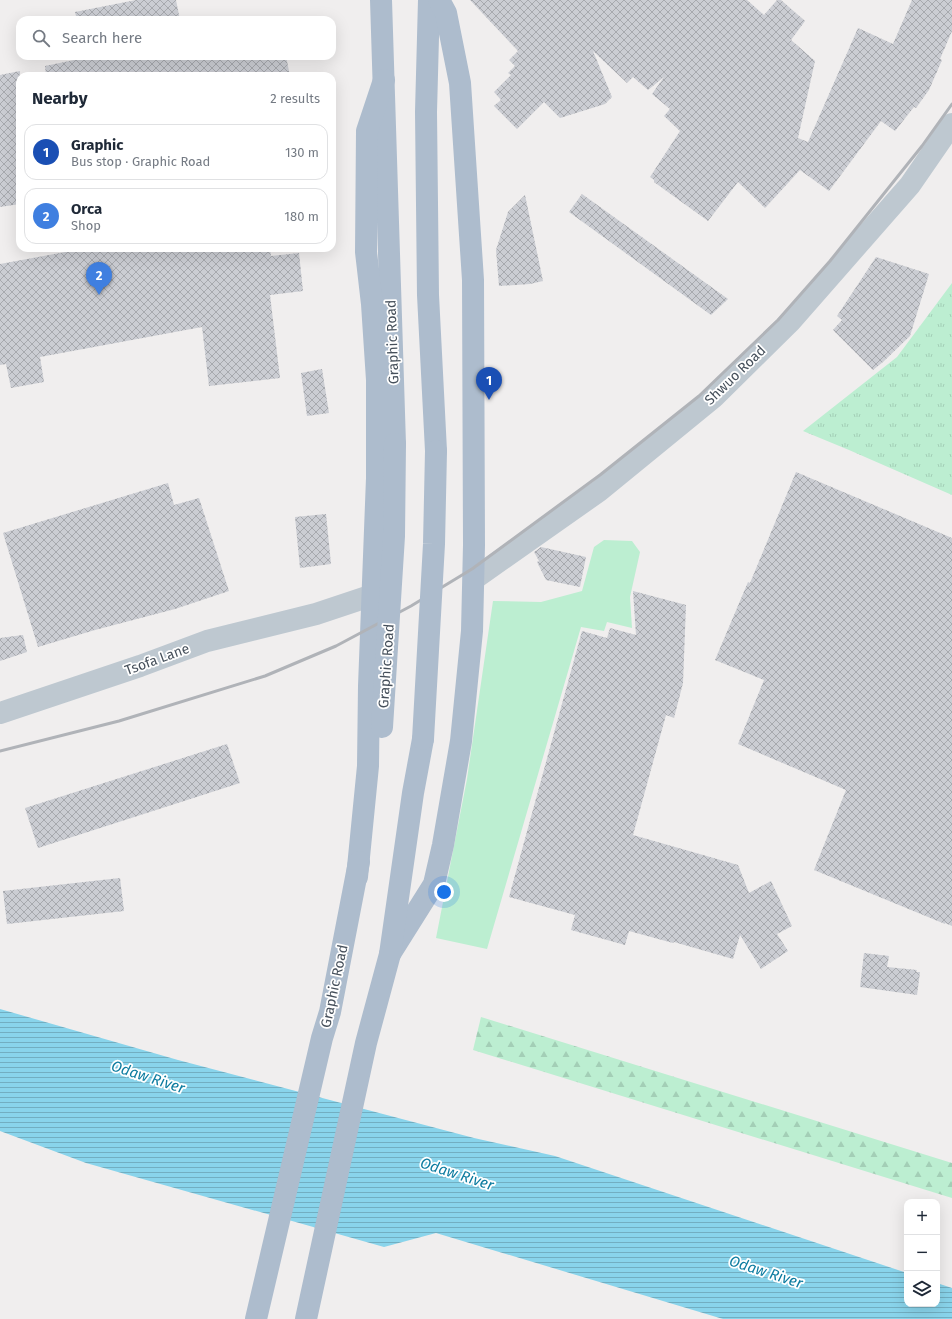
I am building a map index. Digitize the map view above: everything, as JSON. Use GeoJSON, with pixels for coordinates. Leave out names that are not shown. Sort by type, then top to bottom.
{"type":"FeatureCollection","features":[{"type":"Feature","properties":{"kind":"main road","name":"Graphic Road"},"geometry":{"type":"LineString","coordinates":[[256,1319],[322,1038],[330,1012],[357,877],[382,727],[394,536],[395,444],[381,0]]}},
{"type":"Feature","properties":{"kind":"main road"},"geometry":{"type":"LineString","coordinates":[[306,1319],[366,1043],[390,954],[413,793],[423,739],[434,544],[436,450],[428,296],[426,112],[429,0]]}},
{"type":"Feature","properties":{"kind":"main road"},"geometry":{"type":"LineString","coordinates":[[390,954],[434,884],[443,845],[461,741],[472,631],[474,579],[472,569],[474,545],[473,280],[460,83],[446,13],[439,0]]}},
{"type":"Feature","properties":{"kind":"main road"},"geometry":{"type":"LineString","coordinates":[[357,877],[368,766],[369,686],[376,478],[377,380],[372,304],[366,252],[367,131],[384,80]]}},
{"type":"Feature","properties":{"kind":"street","name":"Shwuo Road"},"geometry":{"type":"LineString","coordinates":[[474,579],[599,491],[714,397],[790,322],[910,186],[952,124]]}},
{"type":"Feature","properties":{"kind":"street","name":"Tsofa Lane"},"geometry":{"type":"LineString","coordinates":[[0,713],[140,666],[207,641],[316,614],[373,595]]}},
{"type":"Feature","properties":{"kind":"green space"},"geometry":{"type":"Polygon","coordinates":[[[952,283],[952,495],[803,431],[897,357],[952,283]]]}},
{"type":"Feature","properties":{"kind":"green space"},"geometry":{"type":"Polygon","coordinates":[[[604,540],[632,541],[640,552],[630,597],[632,628],[607,622],[604,631],[581,627],[487,949],[436,938],[467,779],[493,601],[541,602],[582,591],[594,547],[604,540]]]}},
{"type":"Feature","properties":{"kind":"green space"},"geometry":{"type":"Polygon","coordinates":[[[481,1017],[952,1163],[952,1198],[473,1050],[481,1017]]]}},
{"type":"Feature","properties":{"kind":"water","name":"Odaw River"},"geometry":{"type":"Polygon","coordinates":[[[0,1009],[178,1060],[474,1138],[555,1156],[904,1272],[904,1307],[940,1307],[940,1284],[952,1288],[952,1319],[723,1319],[436,1233],[384,1247],[86,1163],[0,1131],[0,1009]]]}},
{"type":"Feature","properties":{"kind":"building"},"geometry":{"type":"Polygon","coordinates":[[[136,0],[176,0],[179,16],[76,16],[75,12],[136,0]]]}},
{"type":"Feature","properties":{"kind":"building"},"geometry":{"type":"Polygon","coordinates":[[[470,0],[747,0],[764,15],[777,0],[781,0],[805,21],[791,40],[815,61],[798,138],[808,142],[858,28],[893,44],[912,0],[952,0],[952,31],[940,59],[942,60],[929,90],[916,108],[914,107],[895,131],[881,121],[829,191],[800,170],[765,208],[738,182],[708,221],[654,182],[654,180],[650,177],[680,131],[664,116],[670,109],[652,94],[664,77],[648,90],[633,77],[627,83],[593,51],[612,97],[605,104],[560,118],[544,102],[517,129],[494,106],[501,100],[494,92],[511,75],[508,73],[515,66],[509,60],[518,51],[470,0]]]}},
{"type":"Feature","properties":{"kind":"building"},"geometry":{"type":"Polygon","coordinates":[[[74,60],[287,60],[289,72],[46,72],[45,66],[74,60]]]}},
{"type":"Feature","properties":{"kind":"building"},"geometry":{"type":"Polygon","coordinates":[[[20,71],[16,72],[16,205],[0,207],[0,75],[20,71]]]}},
{"type":"Feature","properties":{"kind":"building"},"geometry":{"type":"Polygon","coordinates":[[[582,194],[728,299],[711,315],[569,212],[582,194]]]}},
{"type":"Feature","properties":{"kind":"building"},"geometry":{"type":"Polygon","coordinates":[[[525,195],[543,281],[530,284],[499,286],[496,250],[508,212],[525,195]]]}},
{"type":"Feature","properties":{"kind":"building"},"geometry":{"type":"Polygon","coordinates":[[[65,252],[270,252],[271,256],[299,253],[303,291],[270,295],[280,378],[209,386],[202,327],[40,357],[44,382],[11,388],[6,364],[0,365],[0,264],[65,252]]]}},
{"type":"Feature","properties":{"kind":"building"},"geometry":{"type":"Polygon","coordinates":[[[876,257],[929,274],[910,336],[873,370],[833,330],[842,320],[837,316],[876,257]]]}},
{"type":"Feature","properties":{"kind":"building"},"geometry":{"type":"Polygon","coordinates":[[[322,369],[329,413],[307,416],[301,373],[322,369]]]}},
{"type":"Feature","properties":{"kind":"building"},"geometry":{"type":"Polygon","coordinates":[[[796,472],[952,538],[952,926],[814,870],[846,790],[738,744],[764,680],[715,660],[748,582],[750,583],[796,472]]]}},
{"type":"Feature","properties":{"kind":"building"},"geometry":{"type":"Polygon","coordinates":[[[168,483],[174,505],[199,498],[229,591],[175,609],[38,647],[3,533],[168,483]]]}},
{"type":"Feature","properties":{"kind":"building"},"geometry":{"type":"Polygon","coordinates":[[[326,514],[331,564],[300,568],[295,517],[326,514]]]}},
{"type":"Feature","properties":{"kind":"building"},"geometry":{"type":"Polygon","coordinates":[[[541,547],[586,557],[580,587],[546,580],[534,552],[541,547]]]}},
{"type":"Feature","properties":{"kind":"building"},"geometry":{"type":"Polygon","coordinates":[[[633,591],[686,605],[683,683],[674,718],[666,715],[633,835],[738,865],[749,893],[771,881],[792,926],[777,934],[788,951],[761,969],[740,935],[733,959],[629,931],[625,945],[571,930],[575,915],[509,897],[582,631],[607,638],[610,628],[636,635],[633,591]]]}},
{"type":"Feature","properties":{"kind":"building"},"geometry":{"type":"Polygon","coordinates":[[[23,635],[27,652],[0,661],[0,638],[23,635]]]}},
{"type":"Feature","properties":{"kind":"building"},"geometry":{"type":"Polygon","coordinates":[[[227,744],[240,783],[38,848],[25,808],[227,744]]]}},
{"type":"Feature","properties":{"kind":"building"},"geometry":{"type":"Polygon","coordinates":[[[120,878],[124,911],[7,924],[3,891],[120,878]]]}},
{"type":"Feature","properties":{"kind":"building"},"geometry":{"type":"Polygon","coordinates":[[[864,953],[889,956],[887,967],[917,970],[916,972],[920,972],[917,995],[860,987],[864,953]]]}},
{"type":"Feature","properties":{"kind":"railway"},"geometry":{"type":"LineString","coordinates":[[0,751],[119,721],[265,676],[336,646],[411,606],[472,569],[600,475],[699,396],[778,320],[830,261],[922,146],[952,104]]}},
{"type":"Feature","properties":{"kind":"place","name":"Orca"},"geometry":{"type":"Point","coordinates":[99,295]}},
{"type":"Feature","properties":{"kind":"place","name":"Graphic"},"geometry":{"type":"Point","coordinates":[489,400]}}]}
